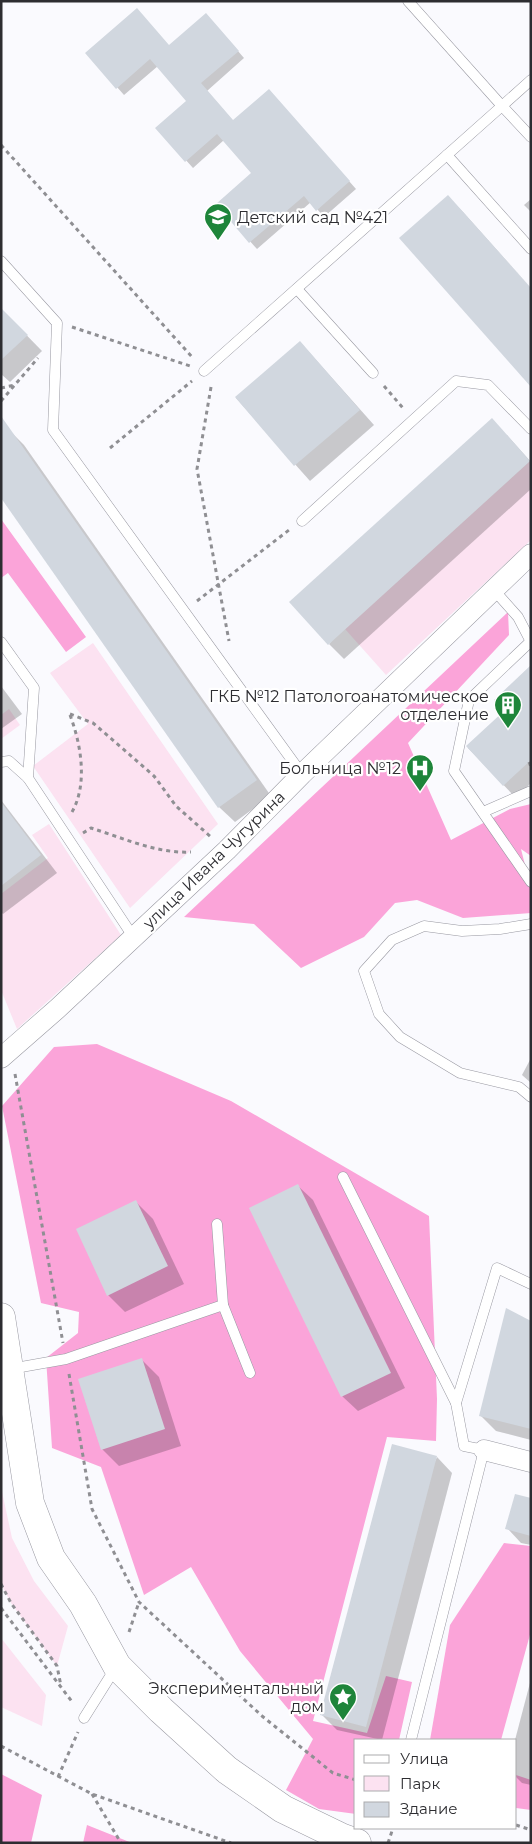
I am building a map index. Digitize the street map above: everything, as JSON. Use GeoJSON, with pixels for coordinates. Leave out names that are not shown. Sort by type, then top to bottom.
{"type":"FeatureCollection","features":[{"type":"Feature","properties":{"kind":"street","name":"улица Ивана Чугурина"},"geometry":{"type":"LineString","coordinates":[[6,1054],[134,938],[227,850],[302,774],[531,554]]}},
{"type":"Feature","properties":{"kind":"street"},"geometry":{"type":"LineString","coordinates":[[1,1317],[30,1502],[51,1558],[83,1604],[117,1666],[161,1710],[227,1770],[283,1809],[357,1843]]}},
{"type":"Feature","properties":{"kind":"street"},"geometry":{"type":"LineString","coordinates":[[484,1450],[531,1462]]}},
{"type":"Feature","properties":{"kind":"lane"},"geometry":{"type":"LineString","coordinates":[[408,1],[531,137]]}},
{"type":"Feature","properties":{"kind":"lane"},"geometry":{"type":"LineString","coordinates":[[204,371],[531,80]]}},
{"type":"Feature","properties":{"kind":"lane"},"geometry":{"type":"LineString","coordinates":[[447,155],[531,249]]}},
{"type":"Feature","properties":{"kind":"lane"},"geometry":{"type":"LineString","coordinates":[[1,261],[58,322],[54,430],[302,774]]}},
{"type":"Feature","properties":{"kind":"lane"},"geometry":{"type":"LineString","coordinates":[[296,289],[373,373]]}},
{"type":"Feature","properties":{"kind":"lane"},"geometry":{"type":"LineString","coordinates":[[302,521],[456,380],[488,385],[531,429]]}},
{"type":"Feature","properties":{"kind":"lane"},"geometry":{"type":"LineString","coordinates":[[494,590],[518,617],[530,641],[469,700],[454,771],[531,882]]}},
{"type":"Feature","properties":{"kind":"lane"},"geometry":{"type":"LineString","coordinates":[[1,642],[34,688],[28,778]]}},
{"type":"Feature","properties":{"kind":"lane"},"geometry":{"type":"LineString","coordinates":[[1,762],[9,761],[28,778],[134,938]]}},
{"type":"Feature","properties":{"kind":"lane"},"geometry":{"type":"LineString","coordinates":[[482,812],[531,791]]}},
{"type":"Feature","properties":{"kind":"lane"},"geometry":{"type":"LineString","coordinates":[[531,924],[500,929],[462,931],[424,926],[392,940],[364,971],[379,1014],[400,1037],[460,1073],[519,1087],[531,1097]]}},
{"type":"Feature","properties":{"kind":"lane"},"geometry":{"type":"LineString","coordinates":[[343,1177],[456,1403],[464,1446],[484,1450],[410,1739]]}},
{"type":"Feature","properties":{"kind":"lane"},"geometry":{"type":"LineString","coordinates":[[217,1224],[223,1306],[250,1373]]}},
{"type":"Feature","properties":{"kind":"lane"},"geometry":{"type":"LineString","coordinates":[[456,1403],[497,1268],[531,1284]]}},
{"type":"Feature","properties":{"kind":"lane"},"geometry":{"type":"LineString","coordinates":[[9,1369],[66,1359],[223,1306]]}},
{"type":"Feature","properties":{"kind":"lane"},"geometry":{"type":"LineString","coordinates":[[84,1718],[117,1666]]}},
{"type":"Feature","properties":{"kind":"path"},"geometry":{"type":"LineString","coordinates":[[1,145],[204,371],[211,387],[197,469],[229,643]]}},
{"type":"Feature","properties":{"kind":"path"},"geometry":{"type":"LineString","coordinates":[[58,322],[204,371]]}},
{"type":"Feature","properties":{"kind":"path"},"geometry":{"type":"LineString","coordinates":[[1,401],[43,352]]}},
{"type":"Feature","properties":{"kind":"path"},"geometry":{"type":"LineString","coordinates":[[110,448],[204,371]]}},
{"type":"Feature","properties":{"kind":"path"},"geometry":{"type":"LineString","coordinates":[[373,373],[413,420]]}},
{"type":"Feature","properties":{"kind":"path"},"geometry":{"type":"LineString","coordinates":[[1,388],[16,385]]}},
{"type":"Feature","properties":{"kind":"path"},"geometry":{"type":"LineString","coordinates":[[185,611],[290,529]]}},
{"type":"Feature","properties":{"kind":"path"},"geometry":{"type":"LineString","coordinates":[[62,831],[78,801],[80,781],[81,753],[70,714],[93,723],[114,740],[154,776],[176,806],[227,850]]}},
{"type":"Feature","properties":{"kind":"path"},"geometry":{"type":"LineString","coordinates":[[528,762],[531,766]]}},
{"type":"Feature","properties":{"kind":"path"},"geometry":{"type":"LineString","coordinates":[[69,840],[91,828],[150,847],[183,853],[227,850]]}},
{"type":"Feature","properties":{"kind":"path"},"geometry":{"type":"LineString","coordinates":[[6,1054],[66,1359],[92,1509],[139,1602],[262,1716],[333,1773],[354,1779]]}},
{"type":"Feature","properties":{"kind":"path"},"geometry":{"type":"LineString","coordinates":[[1,1584],[11,1603],[57,1666],[62,1689]]}},
{"type":"Feature","properties":{"kind":"path"},"geometry":{"type":"LineString","coordinates":[[1,1608],[84,1718],[58,1777]]}},
{"type":"Feature","properties":{"kind":"path"},"geometry":{"type":"LineString","coordinates":[[1,1746],[92,1794],[231,1843]]}},
{"type":"Feature","properties":{"kind":"path"},"geometry":{"type":"LineString","coordinates":[[92,1794],[121,1843]]}},
{"type":"Feature","properties":{"kind":"path"},"geometry":{"type":"LineString","coordinates":[[517,1825],[531,1830]]}},
{"type":"Feature","properties":{"kind":"path"},"geometry":{"type":"LineString","coordinates":[[388,1843],[393,1829]]}},
{"type":"Feature","properties":{"kind":"green space"},"geometry":{"type":"Polygon","coordinates":[[[530,461],[531,540],[386,675],[345,629],[530,461]]]}},
{"type":"Feature","properties":{"kind":"green space"},"geometry":{"type":"Polygon","coordinates":[[[93,643],[218,824],[130,908],[33,766],[88,724],[50,673],[93,643]]]}},
{"type":"Feature","properties":{"kind":"green space"},"geometry":{"type":"Polygon","coordinates":[[[9,709],[20,725],[1,739],[1,715],[9,709]]]}},
{"type":"Feature","properties":{"kind":"green space"},"geometry":{"type":"Polygon","coordinates":[[[49,824],[121,935],[17,1029],[1,990],[1,894],[48,858],[32,835],[49,824]]]}},
{"type":"Feature","properties":{"kind":"green space"},"geometry":{"type":"Polygon","coordinates":[[[1,1487],[12,1538],[34,1581],[68,1626],[57,1666],[11,1603],[1,1584],[1,1487]]]}},
{"type":"Feature","properties":{"kind":"green space"},"geometry":{"type":"Polygon","coordinates":[[[1,1638],[46,1695],[42,1726],[1,1707],[1,1638]]]}},
{"type":"Feature","properties":{"kind":"shaded area"},"geometry":{"type":"Polygon","coordinates":[[[1,519],[86,637],[66,652],[8,573],[1,578],[1,519]]]}},
{"type":"Feature","properties":{"kind":"shaded area"},"geometry":{"type":"Polygon","coordinates":[[[508,612],[509,635],[408,743],[451,840],[510,809],[531,804],[531,856],[521,849],[531,889],[531,913],[463,918],[417,900],[395,903],[364,937],[301,968],[254,924],[184,917],[508,612]]]}},
{"type":"Feature","properties":{"kind":"shaded area"},"geometry":{"type":"Polygon","coordinates":[[[97,1044],[231,1101],[429,1216],[437,1399],[436,1441],[387,1437],[313,1721],[367,1733],[386,1676],[412,1682],[399,1739],[354,1739],[354,1814],[319,1809],[286,1790],[313,1739],[240,1651],[191,1567],[144,1595],[101,1467],[52,1448],[46,1358],[78,1333],[79,1312],[41,1303],[2,1106],[54,1047],[97,1044]]]}},
{"type":"Feature","properties":{"kind":"shaded area"},"geometry":{"type":"Polygon","coordinates":[[[504,1543],[531,1546],[531,1631],[501,1739],[430,1739],[450,1625],[504,1543]]]}},
{"type":"Feature","properties":{"kind":"shaded area"},"geometry":{"type":"Polygon","coordinates":[[[1,1774],[42,1795],[31,1843],[1,1843],[1,1774]]]}},
{"type":"Feature","properties":{"kind":"shaded area"},"geometry":{"type":"Polygon","coordinates":[[[517,1775],[531,1780],[531,1810],[517,1808],[517,1775]]]}},
{"type":"Feature","properties":{"kind":"shaded area"},"geometry":{"type":"Polygon","coordinates":[[[87,1825],[132,1843],[83,1843],[87,1825]]]}},
{"type":"Feature","properties":{"kind":"building"},"geometry":{"type":"Polygon","coordinates":[[[137,8],[169,45],[206,13],[239,51],[201,83],[233,120],[269,89],[350,181],[316,211],[304,196],[249,243],[216,204],[251,173],[217,134],[185,162],[155,128],[186,101],[150,59],[116,89],[85,53],[137,8]]]}},
{"type":"Feature","properties":{"kind":"building"},"geometry":{"type":"Polygon","coordinates":[[[448,195],[531,288],[531,387],[399,238],[448,195]]]}},
{"type":"Feature","properties":{"kind":"building"},"geometry":{"type":"Polygon","coordinates":[[[1,308],[28,335],[1,360],[1,308]]]}},
{"type":"Feature","properties":{"kind":"building"},"geometry":{"type":"Polygon","coordinates":[[[300,341],[360,410],[294,466],[235,397],[300,341]]]}},
{"type":"Feature","properties":{"kind":"building"},"geometry":{"type":"Polygon","coordinates":[[[1,416],[257,780],[218,808],[1,498],[1,416]]]}},
{"type":"Feature","properties":{"kind":"building"},"geometry":{"type":"Polygon","coordinates":[[[492,418],[530,461],[328,645],[289,602],[492,418]]]}},
{"type":"Feature","properties":{"kind":"building","name":"ГКБ №12 Патологоанатомическое отделение"},"geometry":{"type":"Polygon","coordinates":[[[531,665],[531,760],[503,786],[466,746],[504,711],[494,700],[531,665]]]}},
{"type":"Feature","properties":{"kind":"building"},"geometry":{"type":"Polygon","coordinates":[[[1,802],[41,855],[1,886],[1,802]]]}},
{"type":"Feature","properties":{"kind":"building"},"geometry":{"type":"Polygon","coordinates":[[[298,1184],[391,1373],[341,1397],[249,1208],[298,1184]]]}},
{"type":"Feature","properties":{"kind":"building"},"geometry":{"type":"Polygon","coordinates":[[[136,1200],[168,1266],[107,1296],[76,1229],[136,1200]]]}},
{"type":"Feature","properties":{"kind":"building"},"geometry":{"type":"Polygon","coordinates":[[[506,1308],[531,1321],[531,1429],[479,1416],[506,1308]]]}},
{"type":"Feature","properties":{"kind":"building"},"geometry":{"type":"Polygon","coordinates":[[[142,1358],[165,1429],[101,1450],[78,1379],[142,1358]]]}},
{"type":"Feature","properties":{"kind":"building"},"geometry":{"type":"Polygon","coordinates":[[[392,1444],[437,1456],[366,1727],[320,1715],[392,1444]]]}},
{"type":"Feature","properties":{"kind":"building"},"geometry":{"type":"Polygon","coordinates":[[[515,1494],[531,1498],[531,1536],[505,1529],[515,1494]]]}},
{"type":"Feature","properties":{"kind":"place","name":"Детский сад №421"},"geometry":{"type":"Point","coordinates":[218,241]}},
{"type":"Feature","properties":{"kind":"place","name":"ГКБ №12 Патологоанатомическое отделение"},"geometry":{"type":"Point","coordinates":[508,729]}},
{"type":"Feature","properties":{"kind":"place","name":"Больница №12"},"geometry":{"type":"Point","coordinates":[420,792]}},
{"type":"Feature","properties":{"kind":"place","name":"Экспериментальный дом"},"geometry":{"type":"Point","coordinates":[343,1721]}}]}
